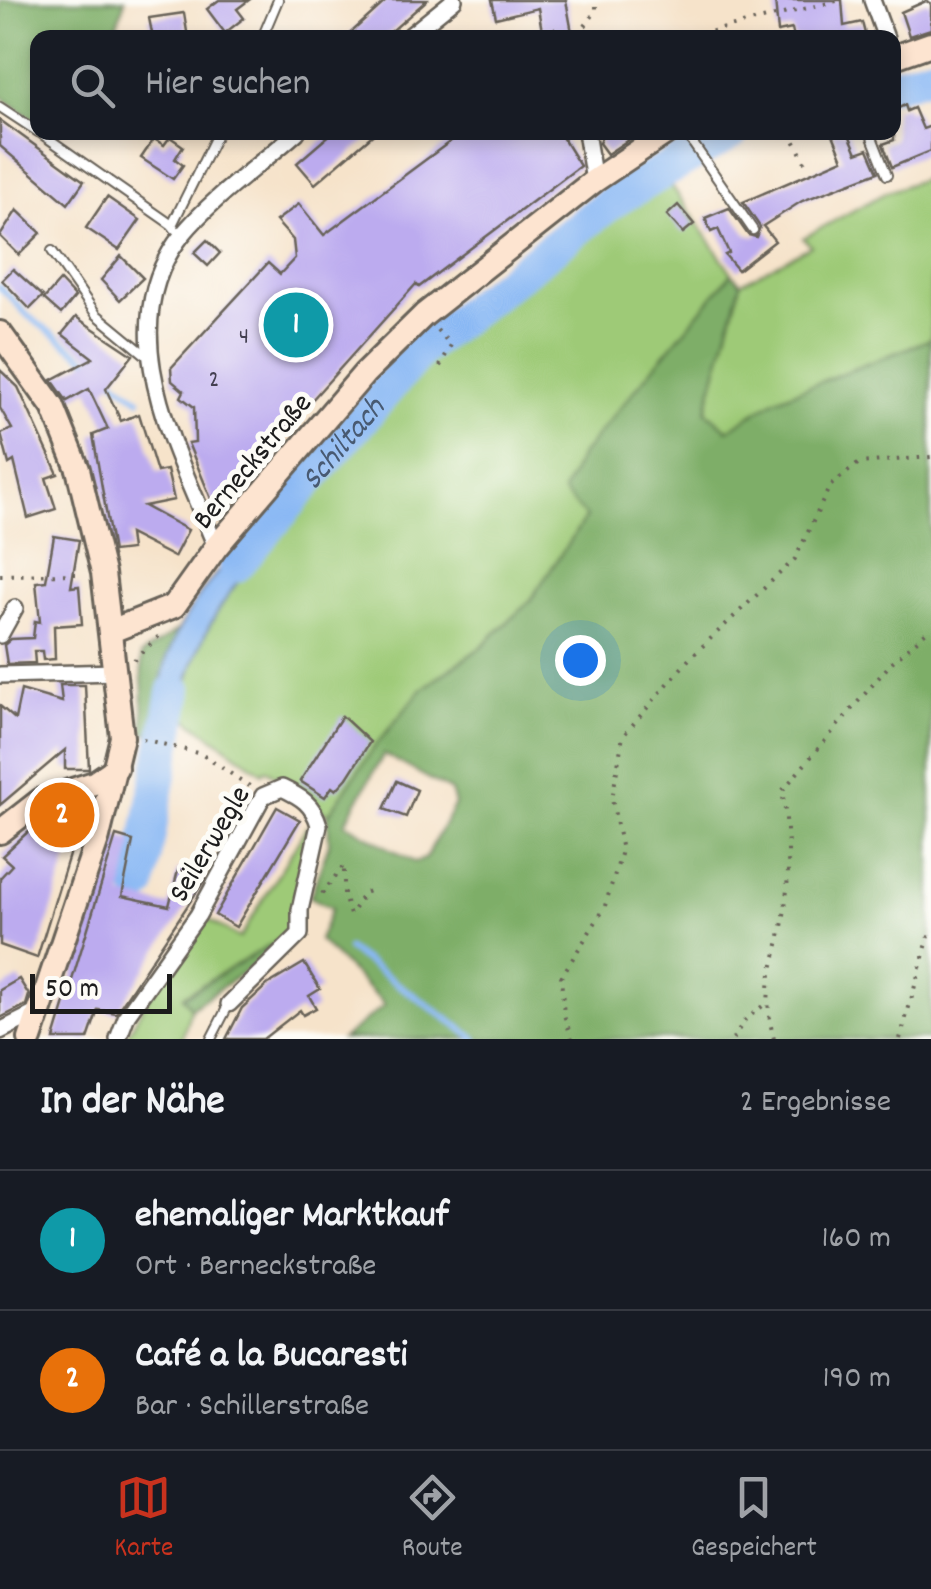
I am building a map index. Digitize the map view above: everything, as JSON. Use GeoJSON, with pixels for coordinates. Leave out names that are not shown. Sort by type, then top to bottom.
{"type":"FeatureCollection","features":[{"type":"Feature","properties":{"kind":"main road"},"geometry":{"type":"LineString","coordinates":[[901,49],[931,44]]}},
{"type":"Feature","properties":{"kind":"main road","name":"Berneckstraße"},"geometry":{"type":"LineString","coordinates":[[111,631],[174,606],[216,547],[364,374],[424,314],[594,181],[669,140]]}},
{"type":"Feature","properties":{"kind":"main road"},"geometry":{"type":"LineString","coordinates":[[0,333],[53,407],[78,470],[111,631],[126,666],[116,768],[98,837],[30,1039]]}},
{"type":"Feature","properties":{"kind":"main road"},"geometry":{"type":"LineString","coordinates":[[0,832],[41,800],[94,783],[116,768]]}},
{"type":"Feature","properties":{"kind":"street"},"geometry":{"type":"LineString","coordinates":[[418,30],[454,0]]}},
{"type":"Feature","properties":{"kind":"street"},"geometry":{"type":"LineString","coordinates":[[872,0],[884,30]]}},
{"type":"Feature","properties":{"kind":"street"},"geometry":{"type":"LineString","coordinates":[[216,547],[152,380],[153,298],[177,230],[287,140]]}},
{"type":"Feature","properties":{"kind":"street"},"geometry":{"type":"LineString","coordinates":[[587,140],[594,181]]}},
{"type":"Feature","properties":{"kind":"street"},"geometry":{"type":"LineString","coordinates":[[0,636],[15,608]]}},
{"type":"Feature","properties":{"kind":"street"},"geometry":{"type":"LineString","coordinates":[[0,675],[126,666]]}},
{"type":"Feature","properties":{"kind":"street","name":"Seilerwegle"},"geometry":{"type":"LineString","coordinates":[[118,1039],[127,1015],[198,915],[263,796],[282,788],[302,798],[315,811],[320,824],[300,910],[297,941],[229,1004]]}},
{"type":"Feature","properties":{"kind":"street"},"geometry":{"type":"LineString","coordinates":[[63,792],[86,799],[98,837]]}},
{"type":"Feature","properties":{"kind":"street"},"geometry":{"type":"LineString","coordinates":[[0,1031],[38,1012]]}},
{"type":"Feature","properties":{"kind":"lane"},"geometry":{"type":"LineString","coordinates":[[265,30],[278,0]]}},
{"type":"Feature","properties":{"kind":"lane"},"geometry":{"type":"LineString","coordinates":[[0,106],[30,127]]}},
{"type":"Feature","properties":{"kind":"lane"},"geometry":{"type":"LineString","coordinates":[[49,140],[177,230],[215,140]]}},
{"type":"Feature","properties":{"kind":"lane"},"geometry":{"type":"LineString","coordinates":[[685,140],[753,230]]}},
{"type":"Feature","properties":{"kind":"lane"},"geometry":{"type":"LineString","coordinates":[[873,140],[887,175]]}},
{"type":"Feature","properties":{"kind":"lane"},"geometry":{"type":"LineString","coordinates":[[52,252],[96,314],[150,359]]}},
{"type":"Feature","properties":{"kind":"lane","name":"Seilerwegle"},"geometry":{"type":"LineString","coordinates":[[211,1039],[229,1004]]}},
{"type":"Feature","properties":{"kind":"path"},"geometry":{"type":"LineString","coordinates":[[585,26],[596,11],[596,0]]}},
{"type":"Feature","properties":{"kind":"path"},"geometry":{"type":"LineString","coordinates":[[720,30],[841,0]]}},
{"type":"Feature","properties":{"kind":"path"},"geometry":{"type":"LineString","coordinates":[[794,140],[805,162]]}},
{"type":"Feature","properties":{"kind":"path"},"geometry":{"type":"LineString","coordinates":[[433,325],[451,345],[438,370]]}},
{"type":"Feature","properties":{"kind":"path"},"geometry":{"type":"LineString","coordinates":[[572,1039],[564,1015],[561,977],[604,908],[622,851],[612,799],[622,736],[690,658],[795,559],[830,486],[859,462],[931,457]]}},
{"type":"Feature","properties":{"kind":"path"},"geometry":{"type":"LineString","coordinates":[[0,575],[102,573]]}},
{"type":"Feature","properties":{"kind":"path"},"geometry":{"type":"LineString","coordinates":[[774,1039],[765,1004],[785,908],[789,830],[782,791],[892,662],[931,628]]}},
{"type":"Feature","properties":{"kind":"path"},"geometry":{"type":"LineString","coordinates":[[126,666],[158,636]]}},
{"type":"Feature","properties":{"kind":"path"},"geometry":{"type":"LineString","coordinates":[[151,740],[202,754],[263,796]]}},
{"type":"Feature","properties":{"kind":"path"},"geometry":{"type":"LineString","coordinates":[[300,910],[310,909],[344,865],[344,896],[350,915],[364,893],[375,889]]}},
{"type":"Feature","properties":{"kind":"path"},"geometry":{"type":"LineString","coordinates":[[900,1039],[931,929]]}},
{"type":"Feature","properties":{"kind":"path"},"geometry":{"type":"LineString","coordinates":[[733,1039],[744,1021],[765,1004]]}},
{"type":"Feature","properties":{"kind":"green space"},"geometry":{"type":"Polygon","coordinates":[[[0,0],[125,0],[115,30],[30,30],[30,117],[0,96],[0,0]]]}},
{"type":"Feature","properties":{"kind":"green space"},"geometry":{"type":"Polygon","coordinates":[[[931,176],[931,339],[776,399],[728,431],[706,412],[741,283],[811,246],[803,238],[885,193],[931,176]]]}},
{"type":"Feature","properties":{"kind":"green space"},"geometry":{"type":"Polygon","coordinates":[[[667,179],[732,273],[572,541],[529,602],[480,648],[422,689],[328,815],[179,713],[200,637],[221,601],[420,364],[667,179]]]}},
{"type":"Feature","properties":{"kind":"green space"},"geometry":{"type":"Polygon","coordinates":[[[732,273],[741,283],[706,411],[728,430],[776,399],[931,339],[931,1039],[342,1039],[385,1005],[319,940],[332,908],[310,897],[329,844],[328,815],[375,746],[422,689],[480,648],[529,602],[586,517],[563,492],[581,455],[732,273]],[[384,754],[345,823],[414,862],[425,859],[455,804],[451,791],[384,754]]]}},
{"type":"Feature","properties":{"kind":"green space"},"geometry":{"type":"Polygon","coordinates":[[[178,630],[163,673],[153,735],[144,732],[141,655],[178,630]]]}},
{"type":"Feature","properties":{"kind":"green space"},"geometry":{"type":"Polygon","coordinates":[[[307,826],[311,834],[290,933],[183,996],[191,1008],[182,1039],[125,1039],[148,997],[207,919],[240,938],[307,826]]]}},
{"type":"Feature","properties":{"kind":"green space"},"geometry":{"type":"Polygon","coordinates":[[[290,933],[281,947],[191,1008],[183,997],[290,933]]]}},
{"type":"Feature","properties":{"kind":"water"},"geometry":{"type":"Polygon","coordinates":[[[259,522],[274,535],[208,628],[188,677],[174,739],[153,735],[163,673],[178,631],[202,592],[259,522]]]}},
{"type":"Feature","properties":{"kind":"water"},"geometry":{"type":"Polygon","coordinates":[[[152,747],[174,750],[149,888],[129,884],[152,747]]]}},
{"type":"Feature","properties":{"kind":"building"},"geometry":{"type":"Polygon","coordinates":[[[219,0],[249,0],[237,9],[244,18],[229,30],[223,30],[207,9],[219,0]]]}},
{"type":"Feature","properties":{"kind":"building"},"geometry":{"type":"Polygon","coordinates":[[[387,0],[427,0],[393,30],[354,30],[387,0]]]}},
{"type":"Feature","properties":{"kind":"building"},"geometry":{"type":"Polygon","coordinates":[[[492,0],[566,0],[572,30],[542,30],[538,8],[496,18],[492,0]]]}},
{"type":"Feature","properties":{"kind":"building"},"geometry":{"type":"Polygon","coordinates":[[[775,0],[842,0],[844,26],[862,22],[864,30],[792,29],[778,30],[775,0]]]}},
{"type":"Feature","properties":{"kind":"building"},"geometry":{"type":"Polygon","coordinates":[[[926,1],[931,4],[931,29],[909,36],[901,12],[926,1]]]}},
{"type":"Feature","properties":{"kind":"building"},"geometry":{"type":"Polygon","coordinates":[[[184,13],[187,30],[151,30],[149,18],[184,13]]]}},
{"type":"Feature","properties":{"kind":"building"},"geometry":{"type":"Polygon","coordinates":[[[905,105],[907,111],[914,108],[923,129],[931,126],[931,151],[892,167],[883,144],[901,140],[901,107],[905,105]]]}},
{"type":"Feature","properties":{"kind":"building"},"geometry":{"type":"Polygon","coordinates":[[[0,120],[84,181],[68,204],[0,146],[0,120]]]}},
{"type":"Feature","properties":{"kind":"building"},"geometry":{"type":"Polygon","coordinates":[[[153,140],[164,145],[174,140],[183,146],[175,159],[183,165],[173,179],[141,158],[153,140]]]}},
{"type":"Feature","properties":{"kind":"building"},"geometry":{"type":"Polygon","coordinates":[[[324,140],[367,140],[315,184],[297,163],[324,140]]]}},
{"type":"Feature","properties":{"kind":"building"},"geometry":{"type":"Polygon","coordinates":[[[452,140],[564,140],[580,166],[419,287],[416,284],[258,460],[246,477],[252,482],[219,518],[188,443],[195,442],[194,407],[181,397],[184,391],[172,381],[171,368],[268,263],[280,274],[295,258],[293,240],[276,221],[299,204],[324,235],[452,140]]]}},
{"type":"Feature","properties":{"kind":"building"},"geometry":{"type":"Polygon","coordinates":[[[600,140],[628,140],[607,154],[600,140]]]}},
{"type":"Feature","properties":{"kind":"building"},"geometry":{"type":"Polygon","coordinates":[[[835,140],[851,140],[857,153],[868,149],[878,172],[802,201],[763,226],[775,241],[738,270],[725,255],[729,253],[718,229],[711,232],[705,218],[729,208],[748,235],[756,237],[760,227],[743,202],[843,159],[835,140]]]}},
{"type":"Feature","properties":{"kind":"building"},"geometry":{"type":"Polygon","coordinates":[[[107,197],[140,220],[119,250],[86,228],[107,197]]]}},
{"type":"Feature","properties":{"kind":"building"},"geometry":{"type":"Polygon","coordinates":[[[678,205],[694,224],[683,233],[667,215],[678,205]]]}},
{"type":"Feature","properties":{"kind":"building"},"geometry":{"type":"Polygon","coordinates":[[[17,210],[41,233],[19,255],[0,236],[17,210]]]}},
{"type":"Feature","properties":{"kind":"building"},"geometry":{"type":"Polygon","coordinates":[[[207,240],[220,253],[208,266],[194,253],[207,240]]]}},
{"type":"Feature","properties":{"kind":"building"},"geometry":{"type":"Polygon","coordinates":[[[121,256],[143,278],[120,300],[101,280],[121,256]]]}},
{"type":"Feature","properties":{"kind":"building"},"geometry":{"type":"Polygon","coordinates":[[[13,269],[43,296],[30,309],[2,280],[13,269]]]}},
{"type":"Feature","properties":{"kind":"building"},"geometry":{"type":"Polygon","coordinates":[[[60,281],[75,297],[61,314],[44,299],[60,281]]]}},
{"type":"Feature","properties":{"kind":"building"},"geometry":{"type":"Polygon","coordinates":[[[76,317],[133,355],[106,389],[121,421],[139,414],[157,472],[167,470],[174,500],[144,506],[188,530],[174,557],[129,534],[131,550],[113,552],[93,435],[108,429],[89,389],[67,401],[52,380],[93,358],[62,334],[76,317]]]}},
{"type":"Feature","properties":{"kind":"building"},"geometry":{"type":"Polygon","coordinates":[[[0,370],[18,387],[58,474],[46,478],[56,509],[28,518],[14,461],[9,464],[1,434],[12,429],[0,408],[0,370]]]}},
{"type":"Feature","properties":{"kind":"building"},"geometry":{"type":"Polygon","coordinates":[[[54,536],[79,540],[71,587],[79,586],[82,624],[54,626],[55,659],[43,660],[42,651],[34,651],[35,663],[7,664],[4,645],[11,639],[33,638],[35,621],[40,622],[36,582],[46,581],[54,536]]]}},
{"type":"Feature","properties":{"kind":"building"},"geometry":{"type":"Polygon","coordinates":[[[60,685],[85,685],[89,769],[65,769],[65,750],[0,805],[0,706],[15,719],[21,690],[62,702],[60,685]]]}},
{"type":"Feature","properties":{"kind":"building"},"geometry":{"type":"Polygon","coordinates":[[[342,716],[370,742],[347,778],[325,797],[300,781],[342,716]]]}},
{"type":"Feature","properties":{"kind":"building"},"geometry":{"type":"Polygon","coordinates":[[[397,781],[417,790],[406,817],[384,809],[397,781]]]}},
{"type":"Feature","properties":{"kind":"building"},"geometry":{"type":"Polygon","coordinates":[[[74,807],[78,826],[37,958],[0,945],[0,878],[12,865],[2,856],[48,813],[74,807]]]}},
{"type":"Feature","properties":{"kind":"building"},"geometry":{"type":"Polygon","coordinates":[[[277,807],[300,820],[236,927],[215,915],[277,807]]]}},
{"type":"Feature","properties":{"kind":"building"},"geometry":{"type":"Polygon","coordinates":[[[116,836],[133,841],[122,896],[169,906],[178,870],[206,878],[116,1013],[98,1010],[88,1039],[54,1039],[116,836]]]}},
{"type":"Feature","properties":{"kind":"building"},"geometry":{"type":"Polygon","coordinates":[[[304,963],[320,989],[309,996],[316,1008],[303,1015],[300,1010],[263,1039],[226,1039],[242,1008],[267,985],[304,963]]]}},
{"type":"Feature","properties":{"kind":"building"},"geometry":{"type":"Polygon","coordinates":[[[19,979],[29,995],[26,1005],[0,1018],[0,990],[19,979]]]}},
{"type":"Feature","properties":{"kind":"waterway","name":"Schiltach"},"geometry":{"type":"LineString","coordinates":[[901,82],[931,73]]}},
{"type":"Feature","properties":{"kind":"waterway","name":"Schiltach"},"geometry":{"type":"LineString","coordinates":[[236,565],[421,349],[614,200],[718,140]]}},
{"type":"Feature","properties":{"kind":"waterway"},"geometry":{"type":"LineString","coordinates":[[0,287],[28,316],[95,365]]}},
{"type":"Feature","properties":{"kind":"waterway"},"geometry":{"type":"LineString","coordinates":[[109,376],[139,399]]}},
{"type":"Feature","properties":{"kind":"waterway","name":"Schiltach"},"geometry":{"type":"LineString","coordinates":[[139,886],[175,691]]}},
{"type":"Feature","properties":{"kind":"waterway"},"geometry":{"type":"LineString","coordinates":[[348,949],[476,1039]]}},
{"type":"Feature","properties":{"kind":"place","name":"ehemaliger Marktkauf"},"geometry":{"type":"Point","coordinates":[296,325]}},
{"type":"Feature","properties":{"kind":"place","name":"Café a la Bucaresti"},"geometry":{"type":"Point","coordinates":[62,815]}}]}
